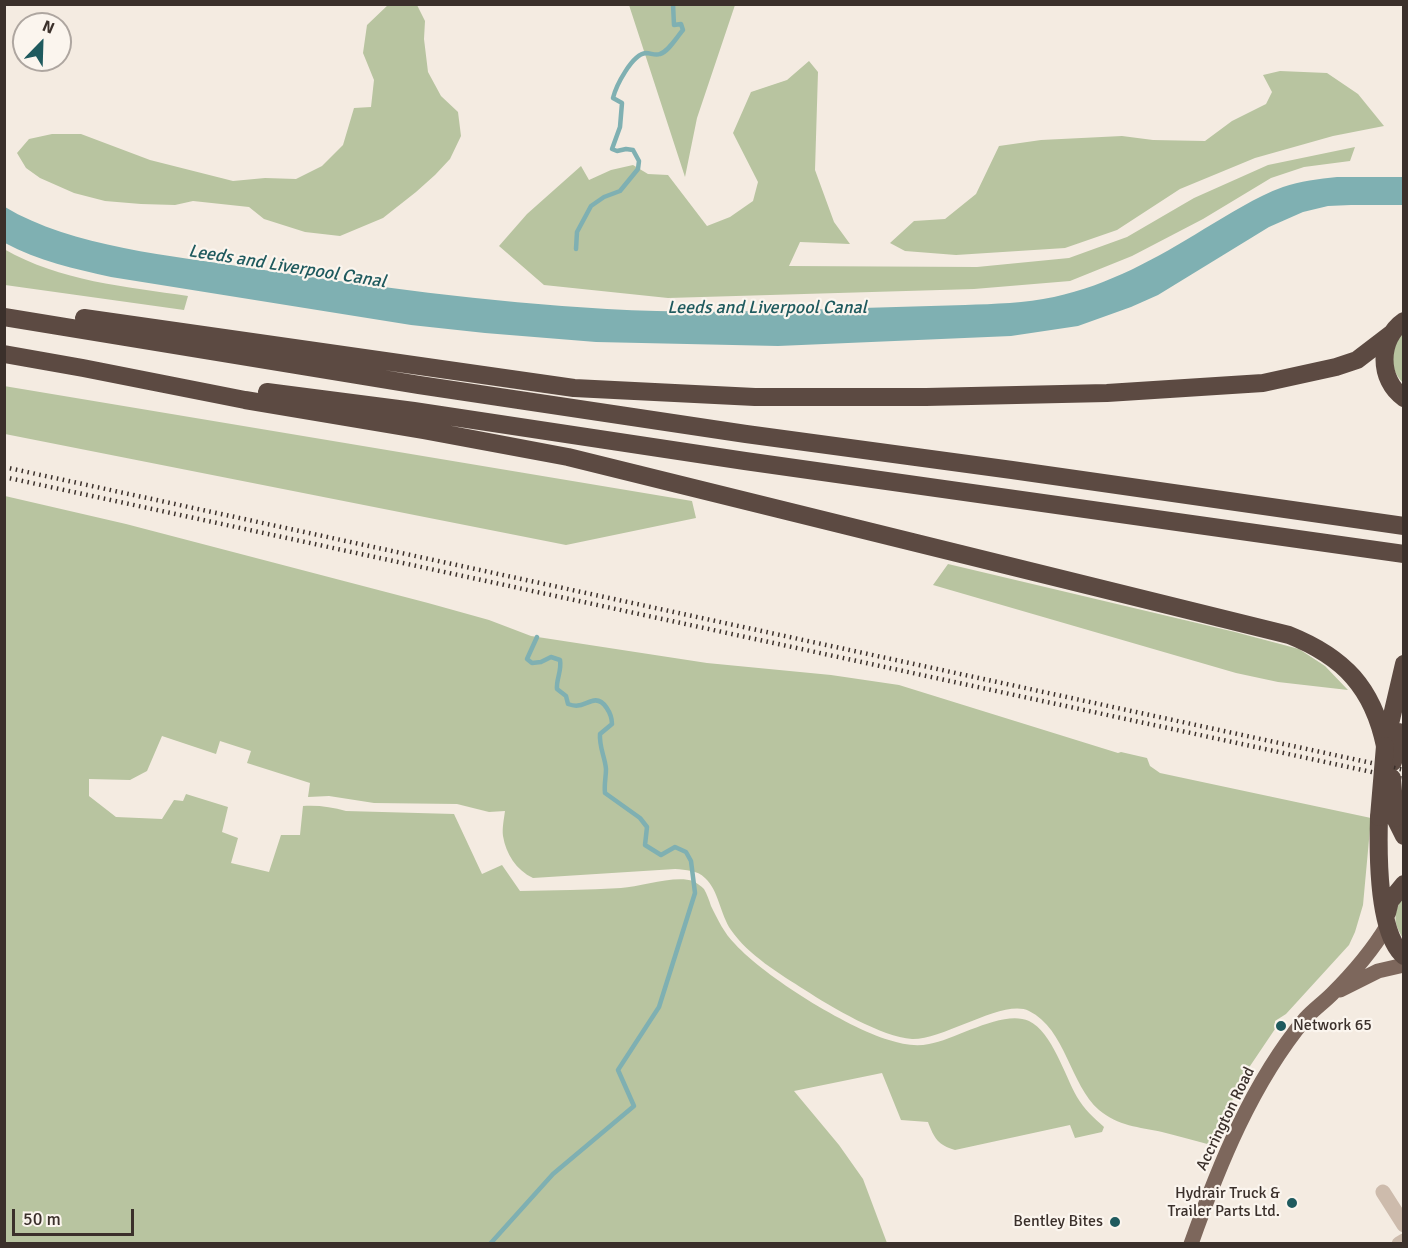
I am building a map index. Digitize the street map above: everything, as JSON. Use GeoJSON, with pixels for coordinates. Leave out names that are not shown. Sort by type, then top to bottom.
{"type":"FeatureCollection","features":[{"type":"Feature","properties":{"kind":"highway"},"geometry":{"type":"LineString","coordinates":[[4,316],[72,316],[574,388],[755,397],[926,398],[1107,393],[1263,383],[1336,367],[1357,360],[1397,327]]}},
{"type":"Feature","properties":{"kind":"highway"},"geometry":{"type":"LineString","coordinates":[[4,316],[408,383],[746,434],[1404,526]]}},
{"type":"Feature","properties":{"kind":"highway"},"geometry":{"type":"LineString","coordinates":[[1397,327],[1385,349],[1384,365],[1388,381],[1404,398]]}},
{"type":"Feature","properties":{"kind":"highway"},"geometry":{"type":"LineString","coordinates":[[4,354],[245,400],[568,456],[1289,635],[1312,644],[1352,675],[1380,721],[1389,754]]}},
{"type":"Feature","properties":{"kind":"highway"},"geometry":{"type":"LineString","coordinates":[[83,368],[426,413],[745,461],[1404,554]]}},
{"type":"Feature","properties":{"kind":"highway"},"geometry":{"type":"LineString","coordinates":[[1404,664],[1389,754],[1387,818],[1380,881],[1391,941],[1404,956]]}},
{"type":"Feature","properties":{"kind":"highway"},"geometry":{"type":"LineString","coordinates":[[1389,754],[1404,710]]}},
{"type":"Feature","properties":{"kind":"highway"},"geometry":{"type":"LineString","coordinates":[[1387,818],[1404,836]]}},
{"type":"Feature","properties":{"kind":"highway"},"geometry":{"type":"LineString","coordinates":[[1386,921],[1390,901],[1404,884]]}},
{"type":"Feature","properties":{"kind":"main road","name":"Accrington Road"},"geometry":{"type":"LineString","coordinates":[[1191,1244],[1254,1096],[1306,1017],[1333,994],[1376,945],[1386,921]]}},
{"type":"Feature","properties":{"kind":"main road","name":"Accrington Road"},"geometry":{"type":"LineString","coordinates":[[1333,994],[1378,971],[1404,965]]}},
{"type":"Feature","properties":{"kind":"street"},"geometry":{"type":"LineString","coordinates":[[1383,1191],[1404,1225]]}},
{"type":"Feature","properties":{"kind":"street"},"geometry":{"type":"LineString","coordinates":[[1399,1244],[1404,1241]]}},
{"type":"Feature","properties":{"kind":"green space"},"geometry":{"type":"Polygon","coordinates":[[[389,4],[417,5],[425,21],[424,39],[428,72],[441,96],[458,112],[461,136],[450,159],[416,192],[383,218],[340,236],[305,232],[264,219],[249,207],[193,201],[175,205],[105,201],[74,193],[40,178],[26,168],[17,153],[29,139],[52,134],[81,134],[150,160],[233,181],[265,178],[296,179],[322,166],[343,145],[354,108],[371,107],[374,80],[363,53],[367,25],[389,4]]]}},
{"type":"Feature","properties":{"kind":"green space"},"geometry":{"type":"Polygon","coordinates":[[[629,5],[735,5],[697,118],[685,177],[629,5]]]}},
{"type":"Feature","properties":{"kind":"green space"},"geometry":{"type":"Polygon","coordinates":[[[809,61],[818,72],[815,170],[834,222],[850,244],[800,242],[789,266],[977,267],[1069,258],[1127,237],[1194,198],[1268,165],[1355,147],[1350,161],[1304,167],[1271,178],[1203,219],[1132,256],[1070,281],[974,289],[668,298],[544,285],[499,246],[527,214],[581,166],[589,180],[611,170],[633,165],[648,174],[668,175],[707,226],[730,217],[753,201],[758,182],[733,133],[751,92],[787,80],[809,61]]]}},
{"type":"Feature","properties":{"kind":"green space"},"geometry":{"type":"Polygon","coordinates":[[[1280,71],[1327,73],[1358,94],[1384,126],[1333,136],[1255,158],[1180,189],[1117,230],[1065,248],[956,255],[905,251],[890,243],[914,221],[945,219],[976,194],[999,146],[1041,140],[1122,136],[1153,140],[1205,141],[1232,121],[1266,104],[1272,92],[1263,75],[1280,71]]]}},
{"type":"Feature","properties":{"kind":"green space"},"geometry":{"type":"Polygon","coordinates":[[[4,249],[47,269],[70,276],[117,286],[188,296],[184,310],[5,285],[4,249]]]}},
{"type":"Feature","properties":{"kind":"green space"},"geometry":{"type":"Polygon","coordinates":[[[1403,331],[1403,383],[1395,370],[1392,357],[1403,331]]]}},
{"type":"Feature","properties":{"kind":"green space"},"geometry":{"type":"Polygon","coordinates":[[[4,386],[692,501],[696,518],[566,545],[5,434],[4,386]]]}},
{"type":"Feature","properties":{"kind":"green space"},"geometry":{"type":"Polygon","coordinates":[[[5,496],[126,524],[428,603],[489,620],[531,636],[707,663],[831,675],[899,685],[1118,753],[1147,758],[1150,766],[1160,773],[1371,818],[1363,905],[1355,932],[1349,945],[1286,1014],[1275,1021],[1275,1029],[1246,1072],[1211,1145],[1129,1125],[1099,1110],[1081,1087],[1051,1031],[1041,1019],[1029,1011],[1005,1010],[925,1038],[912,1039],[886,1033],[842,1012],[775,971],[746,948],[727,924],[710,883],[695,872],[675,869],[533,878],[517,866],[504,843],[505,811],[489,812],[457,804],[374,803],[329,796],[308,797],[310,783],[247,763],[251,751],[220,741],[216,754],[162,736],[147,771],[130,780],[89,779],[89,796],[116,817],[162,819],[174,800],[183,801],[186,794],[228,807],[222,832],[238,838],[231,863],[269,872],[281,835],[300,835],[303,806],[314,806],[346,811],[454,814],[482,874],[502,865],[520,891],[621,888],[677,879],[693,881],[704,889],[724,931],[748,957],[807,1000],[871,1033],[904,1044],[924,1045],[1006,1019],[1018,1018],[1029,1021],[1045,1035],[1080,1101],[1104,1127],[1102,1132],[1075,1138],[1070,1125],[955,1150],[944,1146],[937,1140],[928,1122],[901,1120],[882,1073],[794,1091],[839,1145],[863,1179],[887,1243],[5,1244],[5,496]]]}},
{"type":"Feature","properties":{"kind":"green space"},"geometry":{"type":"Polygon","coordinates":[[[948,564],[1299,649],[1325,666],[1348,690],[1278,682],[1236,673],[933,585],[948,564]]]}},
{"type":"Feature","properties":{"kind":"green space"},"geometry":{"type":"Polygon","coordinates":[[[1403,895],[1403,938],[1397,927],[1396,917],[1403,895]]]}},
{"type":"Feature","properties":{"kind":"water"},"geometry":{"type":"Polygon","coordinates":[[[1337,177],[1403,177],[1403,205],[1328,206],[1303,212],[1269,227],[1158,295],[1131,307],[1078,326],[1011,336],[778,346],[596,342],[485,333],[411,325],[111,277],[44,260],[5,243],[5,207],[31,221],[60,232],[124,248],[340,281],[517,302],[639,311],[703,312],[987,304],[1043,299],[1094,285],[1150,260],[1273,191],[1296,183],[1337,177]]]}},
{"type":"Feature","properties":{"kind":"waterway"},"geometry":{"type":"LineString","coordinates":[[576,249],[577,232],[591,206],[604,197],[620,191],[638,169],[639,161],[633,150],[612,149],[620,127],[622,103],[613,98],[617,86],[635,59],[646,53],[660,54],[683,30],[681,24],[674,25],[673,4]]}},
{"type":"Feature","properties":{"kind":"waterway"},"geometry":{"type":"LineString","coordinates":[[490,1244],[553,1174],[634,1106],[618,1070],[659,1007],[695,893],[691,861],[686,852],[675,847],[661,855],[645,845],[647,827],[640,818],[605,793],[606,769],[600,734],[612,724],[611,716],[604,704],[596,700],[578,706],[568,704],[566,696],[557,689],[560,660],[551,657],[532,663],[527,659],[537,637]]}},
{"type":"Feature","properties":{"kind":"railway"},"geometry":{"type":"LineString","coordinates":[[4,467],[1404,770]]}},
{"type":"Feature","properties":{"kind":"railway"},"geometry":{"type":"LineString","coordinates":[[4,477],[1404,779]]}},
{"type":"Feature","properties":{"kind":"place","name":"Network 65"},"geometry":{"type":"Point","coordinates":[1281,1026]}},
{"type":"Feature","properties":{"kind":"place","name":"Hydrair Truck & Trailer Parts Ltd."},"geometry":{"type":"Point","coordinates":[1292,1203]}},
{"type":"Feature","properties":{"kind":"place","name":"Bentley Bites"},"geometry":{"type":"Point","coordinates":[1115,1222]}},
{"type":"Feature","properties":{"kind":"water label","name":"Leeds and Liverpool Canal"},"geometry":{"type":"Point","coordinates":[287,267]}},
{"type":"Feature","properties":{"kind":"water label","name":"Leeds and Liverpool Canal"},"geometry":{"type":"Point","coordinates":[767,308]}}]}
